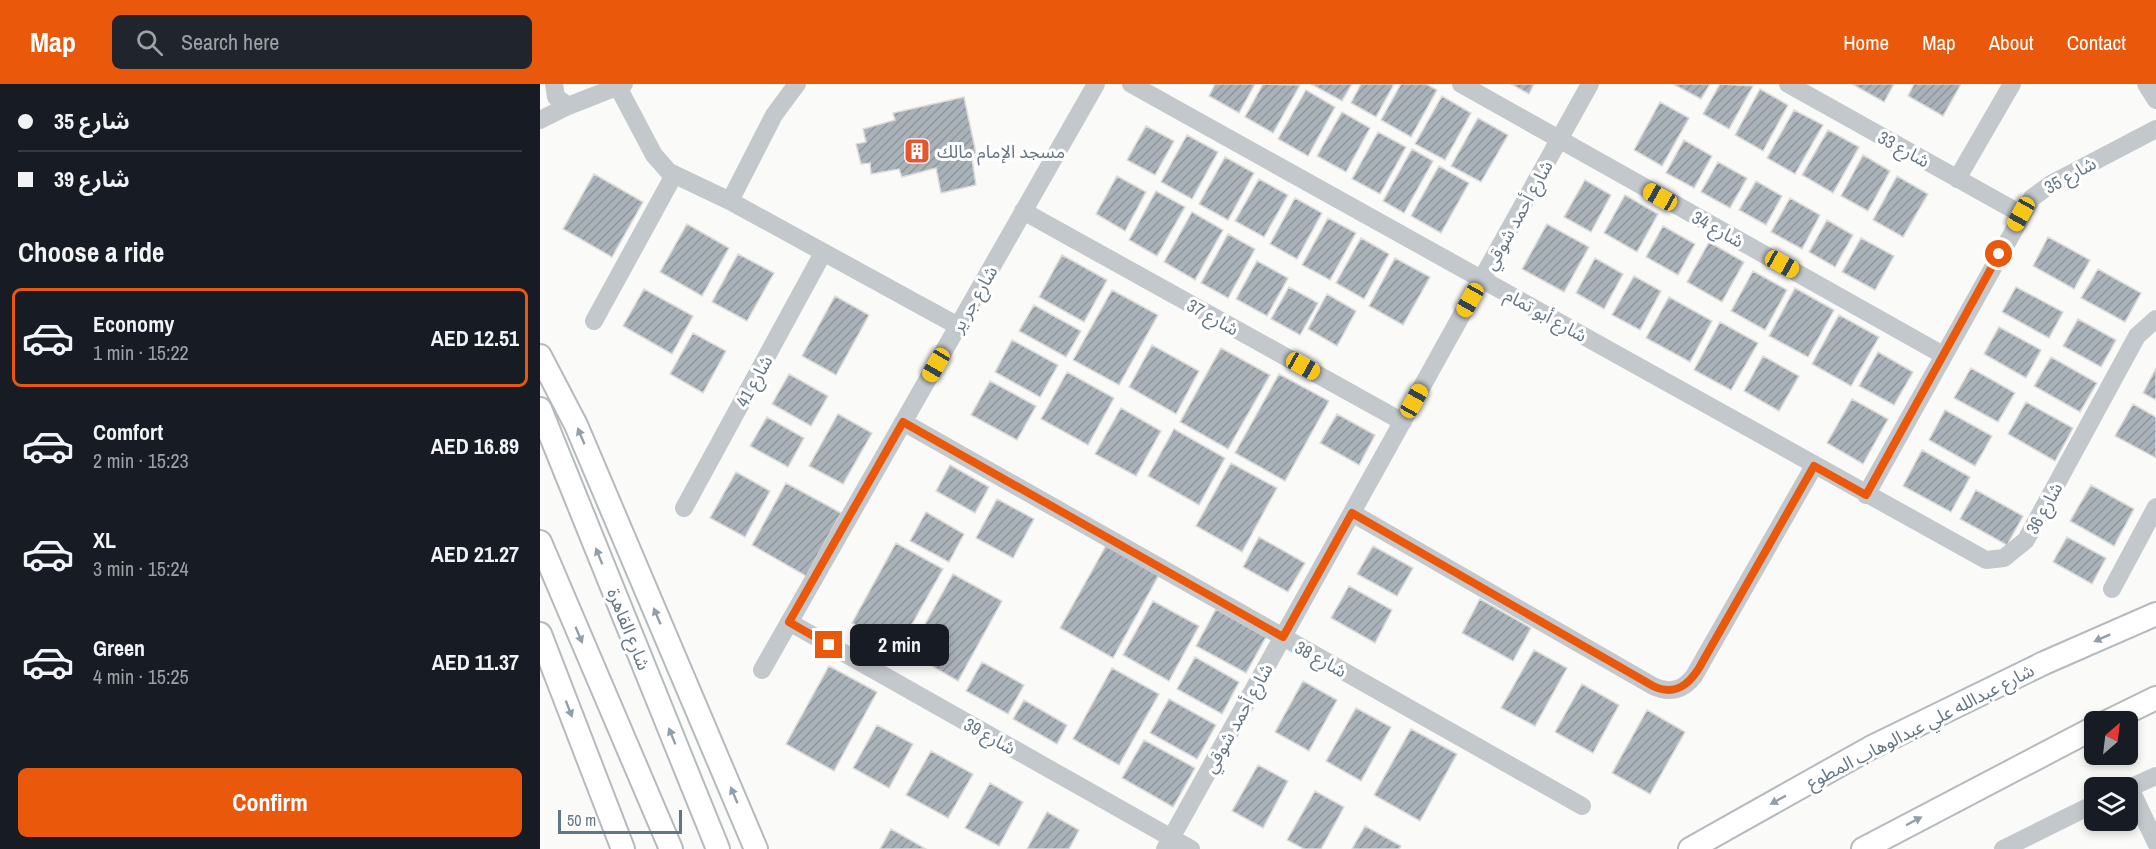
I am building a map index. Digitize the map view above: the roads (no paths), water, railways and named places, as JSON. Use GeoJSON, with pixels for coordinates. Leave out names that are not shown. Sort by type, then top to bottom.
{"type":"FeatureCollection","features":[{"type":"Feature","properties":{"kind":"main road"},"geometry":{"type":"LineString","coordinates":[[540,356],[576,425],[756,849]]}},
{"type":"Feature","properties":{"kind":"main road","name":"شارع القاهرة"},"geometry":{"type":"LineString","coordinates":[[540,409],[717,849]]}},
{"type":"Feature","properties":{"kind":"main road"},"geometry":{"type":"LineString","coordinates":[[540,542],[671,849]]}},
{"type":"Feature","properties":{"kind":"main road","name":"شارع عبدالله علي عبدالوهاب المطوع"},"geometry":{"type":"LineString","coordinates":[[1690,849],[1870,748],[2005,682],[2156,614]]}},
{"type":"Feature","properties":{"kind":"main road"},"geometry":{"type":"LineString","coordinates":[[540,634],[623,849]]}},
{"type":"Feature","properties":{"kind":"main road"},"geometry":{"type":"LineString","coordinates":[[2129,711],[2156,698]]}},
{"type":"Feature","properties":{"kind":"main road"},"geometry":{"type":"LineString","coordinates":[[1863,849],[2084,733]]}},
{"type":"Feature","properties":{"kind":"street"},"geometry":{"type":"LineString","coordinates":[[554,84],[556,97],[568,106]]}},
{"type":"Feature","properties":{"kind":"street"},"geometry":{"type":"LineString","coordinates":[[730,201],[774,114],[797,84]]}},
{"type":"Feature","properties":{"kind":"street","name":"شارع جر ير"},"geometry":{"type":"LineString","coordinates":[[762,670],[1096,84]]}},
{"type":"Feature","properties":{"kind":"street","name":"شارع أبو تمام"},"geometry":{"type":"LineString","coordinates":[[1131,84],[1866,495]]}},
{"type":"Feature","properties":{"kind":"street","name":"شارع 34"},"geometry":{"type":"LineString","coordinates":[[1461,84],[1943,355]]}},
{"type":"Feature","properties":{"kind":"street","name":"شارع أحمد شوقي"},"geometry":{"type":"LineString","coordinates":[[1168,843],[1590,84]]}},
{"type":"Feature","properties":{"kind":"street","name":"شارع 33"},"geometry":{"type":"LineString","coordinates":[[1788,84],[2021,214]]}},
{"type":"Feature","properties":{"kind":"street"},"geometry":{"type":"LineString","coordinates":[[1957,179],[2012,84]]}},
{"type":"Feature","properties":{"kind":"street"},"geometry":{"type":"LineString","coordinates":[[2146,84],[2156,100]]}},
{"type":"Feature","properties":{"kind":"street"},"geometry":{"type":"LineString","coordinates":[[540,120],[621,85],[654,155],[674,175],[730,201],[958,326]]}},
{"type":"Feature","properties":{"kind":"street","name":"شارع 35"},"geometry":{"type":"LineString","coordinates":[[1866,495],[2032,198],[2051,184],[2156,129]]}},
{"type":"Feature","properties":{"kind":"street"},"geometry":{"type":"LineString","coordinates":[[594,321],[674,175]]}},
{"type":"Feature","properties":{"kind":"street","name":"شارع 37"},"geometry":{"type":"LineString","coordinates":[[1023,211],[1402,422]]}},
{"type":"Feature","properties":{"kind":"street","name":"شارع 41"},"geometry":{"type":"LineString","coordinates":[[684,508],[823,253]]}},
{"type":"Feature","properties":{"kind":"street","name":"شارع 36"},"geometry":{"type":"LineString","coordinates":[[1866,495],[1973,555],[1995,560],[2013,554],[2031,533],[2137,336],[2156,319]]}},
{"type":"Feature","properties":{"kind":"street","name":"شارع 38"},"geometry":{"type":"LineString","coordinates":[[903,422],[1582,806]]}},
{"type":"Feature","properties":{"kind":"street"},"geometry":{"type":"LineString","coordinates":[[1352,513],[1653,686],[1667,691],[1683,687],[1694,676],[1814,466]]}},
{"type":"Feature","properties":{"kind":"street"},"geometry":{"type":"LineString","coordinates":[[2112,589],[2156,507]]}},
{"type":"Feature","properties":{"kind":"street","name":"شارع 39"},"geometry":{"type":"LineString","coordinates":[[789,622],[1168,843],[1191,849]]}},
{"type":"Feature","properties":{"kind":"street"},"geometry":{"type":"LineString","coordinates":[[2138,785],[2156,776]]}},
{"type":"Feature","properties":{"kind":"street"},"geometry":{"type":"LineString","coordinates":[[2138,807],[2156,843]]}},
{"type":"Feature","properties":{"kind":"street"},"geometry":{"type":"LineString","coordinates":[[2003,849],[2084,809]]}},
{"type":"Feature","properties":{"kind":"place","name":"مسجد الإمام مالك"},"geometry":{"type":"Point","coordinates":[917,151]}}]}
